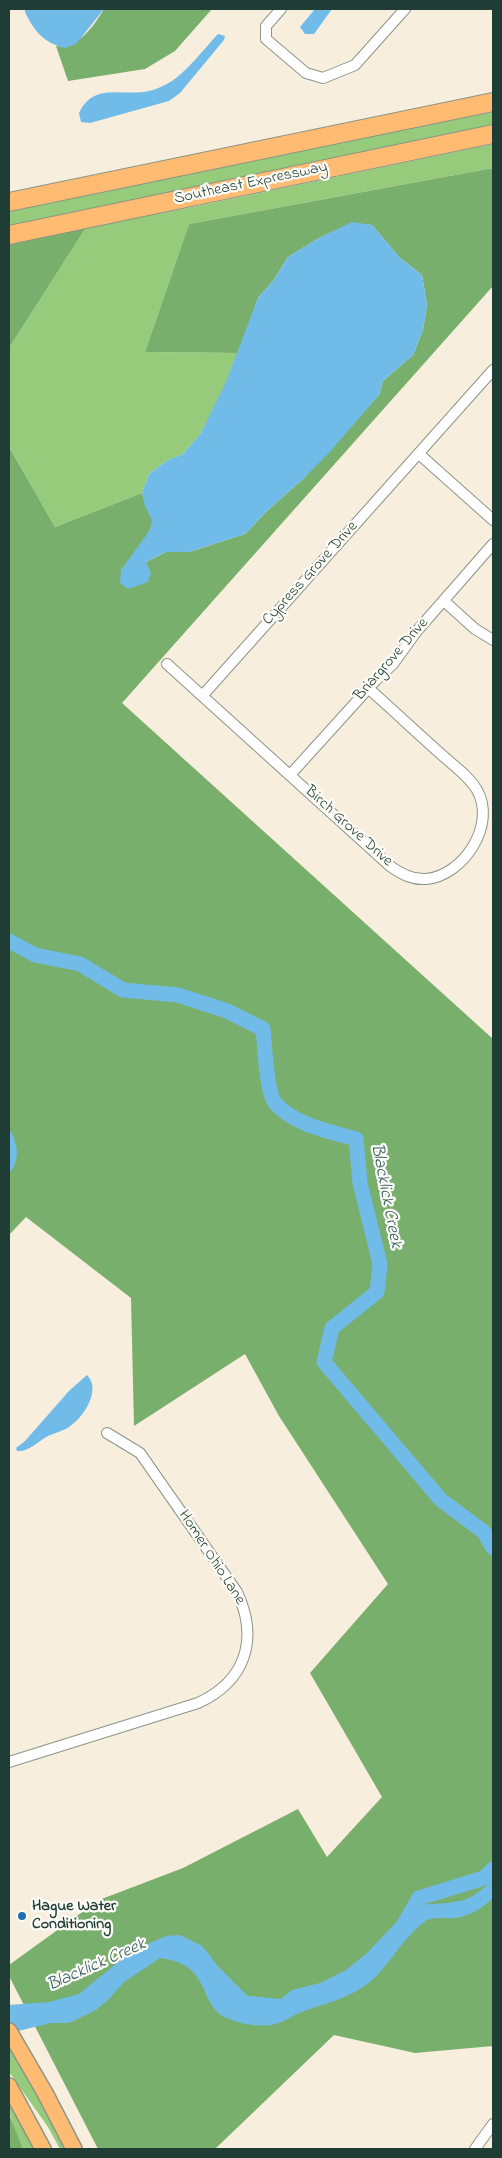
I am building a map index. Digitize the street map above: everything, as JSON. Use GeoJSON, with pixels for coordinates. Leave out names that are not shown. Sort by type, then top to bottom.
{"type":"FeatureCollection","features":[{"type":"Feature","properties":{"kind":"highway","name":"Southeast Expressway"},"geometry":{"type":"LineString","coordinates":[[9,202],[493,102]]}},
{"type":"Feature","properties":{"kind":"highway","name":"Southeast Expressway"},"geometry":{"type":"LineString","coordinates":[[9,234],[493,134]]}},
{"type":"Feature","properties":{"kind":"main road"},"geometry":{"type":"LineString","coordinates":[[9,2032],[74,2149]]}},
{"type":"Feature","properties":{"kind":"main road"},"geometry":{"type":"LineString","coordinates":[[9,2086],[43,2149]]}},
{"type":"Feature","properties":{"kind":"street"},"geometry":{"type":"LineString","coordinates":[[281,9],[266,26],[266,39],[306,73],[323,78],[355,65],[405,9]]}},
{"type":"Feature","properties":{"kind":"street","name":"Cypress Grove Drive"},"geometry":{"type":"LineString","coordinates":[[203,695],[493,370]]}},
{"type":"Feature","properties":{"kind":"street"},"geometry":{"type":"LineString","coordinates":[[419,454],[493,520]]}},
{"type":"Feature","properties":{"kind":"street","name":"Briargrove Drive"},"geometry":{"type":"LineString","coordinates":[[290,775],[368,688],[393,664],[416,632],[493,544]]}},
{"type":"Feature","properties":{"kind":"street"},"geometry":{"type":"LineString","coordinates":[[444,601],[475,629],[493,640]]}},
{"type":"Feature","properties":{"kind":"street","name":"Birch Grove Drive"},"geometry":{"type":"LineString","coordinates":[[167,664],[390,866],[406,876],[425,879],[438,876],[458,863],[479,837],[484,814],[482,800],[469,780],[368,688]]}},
{"type":"Feature","properties":{"kind":"street","name":"Homer Ohio Lane"},"geometry":{"type":"LineString","coordinates":[[9,1762],[204,1700],[230,1682],[238,1671],[245,1653],[248,1629],[245,1610],[237,1592],[140,1453],[107,1433]]}},
{"type":"Feature","properties":{"kind":"street"},"geometry":{"type":"LineString","coordinates":[[475,2149],[493,2124]]}},
{"type":"Feature","properties":{"kind":"green space"},"geometry":{"type":"Polygon","coordinates":[[[104,9],[212,9],[175,51],[145,69],[68,81],[56,46],[64,46],[78,41],[95,23],[104,9]]]}},
{"type":"Feature","properties":{"kind":"green space"},"geometry":{"type":"Polygon","coordinates":[[[493,109],[493,128],[9,228],[9,209],[493,109]]]}},
{"type":"Feature","properties":{"kind":"green space"},"geometry":{"type":"Polygon","coordinates":[[[493,144],[493,168],[189,224],[145,352],[239,353],[219,399],[201,433],[183,454],[168,460],[149,474],[142,493],[55,527],[9,447],[9,348],[87,226],[188,208],[493,144]]]}},
{"type":"Feature","properties":{"kind":"green space"},"geometry":{"type":"Polygon","coordinates":[[[493,168],[493,286],[122,703],[493,1039],[493,2046],[415,2053],[334,2035],[215,2149],[98,2149],[9,1976],[9,1965],[99,1900],[183,1868],[298,1809],[327,1857],[382,1797],[310,1673],[388,1584],[279,1416],[245,1354],[134,1426],[131,1298],[26,1217],[9,1235],[9,447],[55,527],[142,493],[152,519],[152,524],[141,545],[121,570],[146,562],[166,552],[189,552],[245,534],[267,511],[303,479],[379,395],[383,381],[413,355],[423,330],[427,305],[422,275],[399,257],[372,225],[352,223],[319,238],[288,257],[273,281],[258,298],[239,353],[145,352],[189,224],[493,168]]]}},
{"type":"Feature","properties":{"kind":"green space"},"geometry":{"type":"Polygon","coordinates":[[[87,226],[9,348],[9,243],[87,226]]]}},
{"type":"Feature","properties":{"kind":"green space"},"geometry":{"type":"Polygon","coordinates":[[[11,2047],[67,2149],[60,2149],[48,2127],[9,2072],[9,2048],[11,2047]]]}},
{"type":"Feature","properties":{"kind":"green space"},"geometry":{"type":"Polygon","coordinates":[[[9,2102],[34,2149],[23,2149],[15,2132],[9,2102]]]}},
{"type":"Feature","properties":{"kind":"green space"},"geometry":{"type":"Polygon","coordinates":[[[9,2114],[23,2149],[9,2149],[9,2114]]]}},
{"type":"Feature","properties":{"kind":"water"},"geometry":{"type":"Polygon","coordinates":[[[25,9],[104,9],[76,44],[65,48],[45,39],[28,19],[25,9]]]}},
{"type":"Feature","properties":{"kind":"water"},"geometry":{"type":"Polygon","coordinates":[[[315,9],[332,9],[314,34],[305,34],[300,27],[315,9]]]}},
{"type":"Feature","properties":{"kind":"water"},"geometry":{"type":"Polygon","coordinates":[[[218,34],[225,36],[224,40],[180,93],[169,101],[90,123],[81,122],[79,113],[91,98],[106,93],[147,91],[165,85],[184,71],[218,34]]]}},
{"type":"Feature","properties":{"kind":"water"},"geometry":{"type":"Polygon","coordinates":[[[352,222],[372,225],[399,257],[422,275],[427,305],[423,330],[413,355],[383,381],[379,395],[328,454],[245,534],[189,552],[166,552],[146,562],[151,573],[148,582],[128,589],[120,583],[121,570],[150,530],[152,520],[145,506],[142,493],[149,474],[168,460],[183,454],[201,433],[226,382],[258,298],[273,281],[288,257],[319,238],[352,222]]]}},
{"type":"Feature","properties":{"kind":"water"},"geometry":{"type":"Polygon","coordinates":[[[9,1129],[16,1145],[17,1157],[9,1173],[9,1129]]]}},
{"type":"Feature","properties":{"kind":"water"},"geometry":{"type":"Polygon","coordinates":[[[87,1375],[91,1381],[92,1396],[80,1417],[67,1428],[48,1436],[29,1448],[17,1451],[16,1448],[25,1441],[69,1391],[87,1375]]]}},
{"type":"Feature","properties":{"kind":"water"},"geometry":{"type":"Polygon","coordinates":[[[493,1881],[493,1898],[489,1902],[465,1916],[434,1918],[424,1922],[410,1935],[378,1974],[363,1987],[338,2000],[299,2013],[279,2023],[269,2025],[244,2024],[227,2018],[211,2004],[197,1976],[189,1968],[177,1962],[160,1958],[124,1982],[96,2010],[69,2023],[51,2023],[18,2031],[9,2030],[9,2005],[49,2002],[79,1994],[132,1951],[166,1936],[180,1935],[202,1946],[218,1967],[223,1984],[236,2001],[256,2010],[265,2009],[271,2007],[292,1990],[320,1983],[346,1970],[367,1953],[407,1911],[417,1905],[464,1900],[473,1896],[493,1881]]]}},
{"type":"Feature","properties":{"kind":"waterway","name":"Blacklick Creek"},"geometry":{"type":"LineString","coordinates":[[9,941],[35,955],[80,964],[123,990],[178,995],[227,1011],[263,1029],[268,1080],[276,1104],[303,1122],[356,1139],[360,1183],[380,1264],[377,1292],[332,1328],[324,1362],[441,1500],[484,1532],[493,1548]]}},
{"type":"Feature","properties":{"kind":"waterway","name":"Blacklick Creek"},"geometry":{"type":"LineString","coordinates":[[404,1924],[419,1898],[484,1878],[493,1869]]}},
{"type":"Feature","properties":{"kind":"waterway","name":"Blacklick Creek"},"geometry":{"type":"LineString","coordinates":[[208,1967],[244,2003],[285,2007],[292,2004]]}},
{"type":"Feature","properties":{"kind":"place","name":"Hague Water Conditioning"},"geometry":{"type":"Point","coordinates":[22,1916]}}]}
